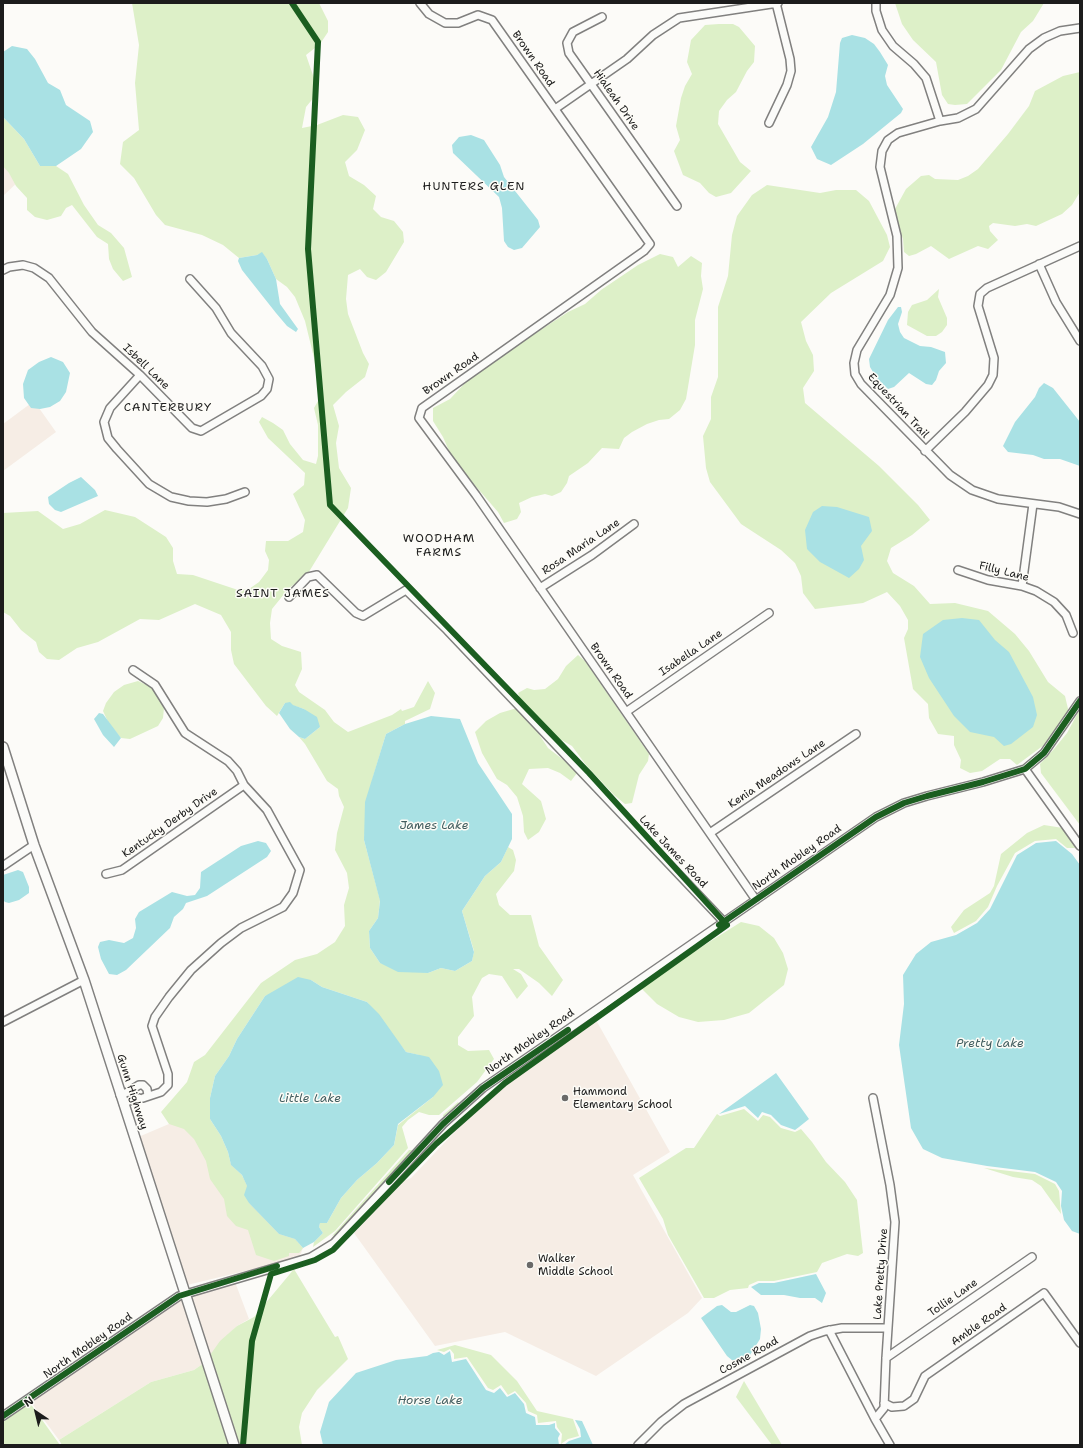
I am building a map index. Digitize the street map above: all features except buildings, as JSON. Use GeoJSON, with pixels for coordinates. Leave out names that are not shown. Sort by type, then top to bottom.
{"type":"FeatureCollection","features":[{"type":"Feature","properties":{"kind":"main road","name":"Gunn Highway"},"geometry":{"type":"LineString","coordinates":[[3,746],[34,845],[84,980],[121,1099],[234,1445]]}},
{"type":"Feature","properties":{"kind":"street","name":"Brown Road"},"geometry":{"type":"LineString","coordinates":[[420,3],[429,14],[445,23],[458,23],[478,14],[492,20],[650,244],[644,251],[422,408],[419,418],[476,495],[756,900]]}},
{"type":"Feature","properties":{"kind":"street"},"geometry":{"type":"LineString","coordinates":[[555,109],[590,83],[627,60],[653,35],[679,18],[777,3],[790,60],[791,71],[787,85],[769,124]]}},
{"type":"Feature","properties":{"kind":"street"},"geometry":{"type":"LineString","coordinates":[[876,3],[876,11],[882,30],[893,46],[914,64],[926,78],[940,121]]}},
{"type":"Feature","properties":{"kind":"street","name":"Hialeah Drive"},"geometry":{"type":"LineString","coordinates":[[602,18],[572,32],[567,42],[569,54],[677,206]]}},
{"type":"Feature","properties":{"kind":"street","name":"Equestrian Trail"},"geometry":{"type":"LineString","coordinates":[[1080,28],[1060,31],[1044,38],[1028,49],[976,109],[958,118],[940,121],[898,133],[888,140],[882,151],[880,167],[897,236],[898,268],[890,295],[857,350],[854,363],[855,374],[860,384],[950,475],[972,490],[998,499],[1059,507],[1080,514]]}},
{"type":"Feature","properties":{"kind":"street","name":"Equestrian Trail"},"geometry":{"type":"LineString","coordinates":[[925,451],[965,412],[988,385],[993,375],[994,358],[978,306],[980,294],[987,288],[1080,246]]}},
{"type":"Feature","properties":{"kind":"street"},"geometry":{"type":"LineString","coordinates":[[1039,264],[1056,302],[1080,341]]}},
{"type":"Feature","properties":{"kind":"street","name":"Isbell Lane"},"geometry":{"type":"LineString","coordinates":[[3,270],[9,267],[23,265],[34,268],[49,278],[92,332],[140,375],[192,428],[201,431],[262,396],[267,389],[269,379],[262,366],[231,333],[216,308],[190,279]]}},
{"type":"Feature","properties":{"kind":"street"},"geometry":{"type":"LineString","coordinates":[[140,375],[110,408],[104,422],[108,438],[117,449],[149,484],[170,497],[189,502],[207,502],[226,499],[245,492]]}},
{"type":"Feature","properties":{"kind":"street"},"geometry":{"type":"LineString","coordinates":[[1022,586],[1033,504]]}},
{"type":"Feature","properties":{"kind":"street","name":"Rosa Maria Lane"},"geometry":{"type":"LineString","coordinates":[[540,588],[592,555],[634,524]]}},
{"type":"Feature","properties":{"kind":"street","name":"Filly Lane"},"geometry":{"type":"LineString","coordinates":[[958,570],[988,580],[1022,586],[1054,602],[1066,615],[1073,633]]}},
{"type":"Feature","properties":{"kind":"street","name":"Lake James Road"},"geometry":{"type":"LineString","coordinates":[[289,598],[308,577],[317,575],[356,613],[364,616],[402,590],[406,590],[447,630],[724,922]]}},
{"type":"Feature","properties":{"kind":"street","name":"Isabella Lane"},"geometry":{"type":"LineString","coordinates":[[626,712],[770,613]]}},
{"type":"Feature","properties":{"kind":"street"},"geometry":{"type":"LineString","coordinates":[[121,1099],[144,1097],[161,1092],[168,1085],[168,1074],[152,1026],[156,1017],[169,997],[192,970],[221,943],[242,928],[283,907],[293,893],[300,870],[267,810],[244,785],[237,771],[228,761],[185,732],[155,686],[133,670]]}},
{"type":"Feature","properties":{"kind":"street","name":"North Mobley Road"},"geometry":{"type":"LineString","coordinates":[[3,1416],[184,1294],[311,1257],[334,1243],[443,1124],[483,1088],[876,817],[904,803],[1025,769],[1044,753],[1080,701]]}},
{"type":"Feature","properties":{"kind":"street","name":"Kenia Meadows Lane"},"geometry":{"type":"LineString","coordinates":[[710,833],[856,734]]}},
{"type":"Feature","properties":{"kind":"street"},"geometry":{"type":"LineString","coordinates":[[1025,769],[1080,846]]}},
{"type":"Feature","properties":{"kind":"street","name":"Kentucky Derby Drive"},"geometry":{"type":"LineString","coordinates":[[106,874],[122,870],[244,785]]}},
{"type":"Feature","properties":{"kind":"street"},"geometry":{"type":"LineString","coordinates":[[3,866],[34,845]]}},
{"type":"Feature","properties":{"kind":"street"},"geometry":{"type":"LineString","coordinates":[[3,1022],[84,980]]}},
{"type":"Feature","properties":{"kind":"street"},"geometry":{"type":"LineString","coordinates":[[121,1099],[128,1092],[139,1085],[143,1085],[147,1089],[144,1097]]}},
{"type":"Feature","properties":{"kind":"street","name":"Lake Pretty Drive"},"geometry":{"type":"LineString","coordinates":[[873,1098],[890,1185],[895,1222],[884,1403],[882,1412],[875,1419]]}},
{"type":"Feature","properties":{"kind":"street","name":"Tollie Lane"},"geometry":{"type":"LineString","coordinates":[[886,1358],[1032,1257]]}},
{"type":"Feature","properties":{"kind":"street","name":"Amble Road"},"geometry":{"type":"LineString","coordinates":[[884,1403],[892,1407],[904,1406],[914,1399],[925,1376],[1044,1293],[1080,1343]]}},
{"type":"Feature","properties":{"kind":"street","name":"Cosme Road"},"geometry":{"type":"LineString","coordinates":[[638,1445],[661,1422],[684,1404],[810,1336],[829,1330],[842,1328],[888,1328]]}},
{"type":"Feature","properties":{"kind":"street"},"geometry":{"type":"LineString","coordinates":[[829,1330],[890,1445]]}},
{"type":"Feature","properties":{"kind":"shaded area"},"geometry":{"type":"Polygon","coordinates":[[[3,159],[21,179],[3,196],[3,159]]]}},
{"type":"Feature","properties":{"kind":"shaded area"},"geometry":{"type":"Polygon","coordinates":[[[34,401],[56,432],[3,471],[3,424],[34,401]]]}},
{"type":"Feature","properties":{"kind":"shaded area","name":"Walker Middle School"},"geometry":{"type":"Polygon","coordinates":[[[596,1020],[670,1152],[633,1175],[702,1298],[688,1313],[596,1376],[505,1332],[435,1346],[354,1233],[403,1181],[411,1178],[469,1117],[500,1089],[596,1020]]]}},
{"type":"Feature","properties":{"kind":"shaded area"},"geometry":{"type":"Polygon","coordinates":[[[190,1115],[303,1248],[299,1258],[187,1285],[136,1138],[190,1115]]]}},
{"type":"Feature","properties":{"kind":"shaded area"},"geometry":{"type":"Polygon","coordinates":[[[235,1282],[249,1319],[237,1326],[208,1358],[188,1295],[235,1282]]]}},
{"type":"Feature","properties":{"kind":"shaded area"},"geometry":{"type":"Polygon","coordinates":[[[183,1297],[204,1363],[194,1370],[151,1382],[59,1440],[30,1401],[183,1297]]]}},
{"type":"Feature","properties":{"kind":"green space"},"geometry":{"type":"Polygon","coordinates":[[[132,3],[319,3],[328,21],[328,32],[320,44],[306,55],[316,84],[315,96],[306,107],[302,128],[317,125],[343,115],[358,117],[365,130],[357,150],[345,162],[349,176],[364,185],[376,196],[373,209],[381,217],[394,221],[403,232],[404,242],[386,272],[376,280],[367,277],[360,269],[348,275],[346,299],[348,314],[363,353],[369,364],[365,377],[346,392],[333,405],[339,426],[336,443],[339,468],[351,488],[348,508],[307,575],[289,588],[272,609],[270,623],[271,639],[282,646],[301,652],[302,669],[295,685],[299,692],[325,710],[334,722],[348,732],[392,715],[401,709],[402,711],[414,707],[428,681],[435,693],[430,709],[405,721],[405,724],[386,734],[373,777],[364,840],[380,900],[378,918],[369,931],[370,948],[380,963],[428,973],[441,968],[455,971],[472,961],[474,951],[462,911],[485,876],[501,862],[508,847],[513,850],[516,860],[514,871],[496,894],[499,905],[510,915],[531,915],[539,946],[563,980],[552,996],[539,983],[519,969],[513,969],[521,974],[528,986],[517,999],[502,976],[489,974],[482,978],[472,997],[474,1016],[458,1037],[458,1045],[468,1051],[489,1050],[494,1059],[477,1082],[439,1115],[429,1115],[419,1112],[408,1120],[402,1127],[408,1148],[335,1231],[313,1247],[314,1242],[323,1233],[319,1227],[320,1223],[327,1223],[341,1198],[357,1180],[377,1163],[394,1145],[398,1125],[433,1097],[419,1055],[406,1052],[367,1002],[322,987],[311,980],[265,996],[237,1039],[229,1056],[215,1076],[210,1098],[210,1119],[221,1136],[228,1152],[231,1165],[242,1175],[247,1186],[249,1203],[279,1234],[295,1239],[303,1248],[299,1253],[289,1253],[289,1256],[274,1261],[256,1255],[248,1230],[236,1226],[227,1216],[224,1199],[210,1179],[206,1161],[194,1139],[184,1129],[169,1124],[161,1112],[187,1082],[194,1062],[205,1055],[261,983],[295,960],[317,954],[335,942],[345,926],[344,905],[349,888],[347,873],[335,850],[337,833],[344,807],[339,796],[338,789],[327,781],[305,744],[299,737],[305,739],[320,727],[304,709],[285,703],[277,716],[266,706],[234,664],[231,650],[231,632],[221,615],[195,604],[159,620],[140,619],[98,642],[77,648],[59,660],[47,659],[39,652],[36,642],[21,630],[10,616],[3,612],[3,513],[38,511],[63,529],[80,524],[105,510],[135,517],[166,537],[173,548],[173,561],[177,574],[193,575],[238,590],[249,589],[259,582],[268,570],[269,560],[265,551],[266,541],[288,541],[303,532],[305,520],[293,494],[304,485],[305,473],[268,438],[259,422],[262,417],[283,430],[290,444],[303,460],[316,464],[318,456],[318,425],[314,408],[318,401],[319,391],[314,358],[305,321],[295,297],[287,287],[276,279],[267,259],[262,253],[239,258],[223,245],[202,235],[165,225],[156,215],[134,178],[120,164],[123,142],[139,130],[135,83],[139,45],[132,3]]]}},
{"type":"Feature","properties":{"kind":"green space"},"geometry":{"type":"Polygon","coordinates":[[[895,3],[1044,3],[1033,21],[1021,32],[1001,70],[967,104],[955,105],[948,104],[942,95],[936,62],[913,40],[902,24],[895,3]]]}},
{"type":"Feature","properties":{"kind":"green space"},"geometry":{"type":"Polygon","coordinates":[[[733,24],[739,27],[755,46],[754,62],[747,71],[736,92],[727,100],[719,111],[718,124],[740,162],[751,171],[731,193],[716,197],[709,193],[700,183],[683,175],[674,151],[680,140],[676,126],[681,98],[685,86],[692,74],[687,62],[691,40],[705,25],[733,24]]]}},
{"type":"Feature","properties":{"kind":"green space"},"geometry":{"type":"Polygon","coordinates":[[[1080,72],[1080,192],[1072,205],[1062,214],[1036,226],[1027,224],[1015,226],[993,223],[989,226],[990,231],[998,240],[988,249],[978,246],[949,259],[931,246],[909,256],[904,252],[903,239],[897,223],[895,209],[906,189],[921,176],[929,175],[935,179],[958,180],[968,176],[978,169],[1008,134],[1029,106],[1035,91],[1063,76],[1080,72]]]}},
{"type":"Feature","properties":{"kind":"green space"},"geometry":{"type":"Polygon","coordinates":[[[3,117],[24,139],[40,166],[56,166],[68,174],[84,205],[98,225],[111,233],[124,248],[132,277],[123,281],[113,269],[109,259],[108,244],[97,237],[72,205],[66,208],[61,216],[47,220],[35,217],[27,210],[27,198],[16,186],[9,173],[3,166],[3,117]]]}},
{"type":"Feature","properties":{"kind":"green space"},"geometry":{"type":"Polygon","coordinates":[[[767,185],[820,193],[836,190],[856,190],[869,201],[887,235],[890,247],[883,261],[831,293],[801,322],[806,341],[813,355],[814,371],[803,388],[805,403],[879,466],[918,505],[930,520],[912,535],[891,548],[887,561],[893,573],[914,586],[930,604],[955,603],[988,611],[1015,634],[1029,651],[1048,682],[1065,696],[1069,713],[1048,742],[1017,765],[1010,759],[1000,759],[982,771],[970,773],[960,768],[961,760],[954,745],[954,736],[938,734],[929,718],[928,704],[913,689],[904,638],[908,629],[908,620],[900,606],[887,592],[863,603],[815,609],[803,593],[801,576],[795,563],[781,550],[741,524],[710,482],[706,468],[703,436],[711,419],[711,397],[718,377],[718,307],[728,276],[732,235],[737,216],[752,195],[767,185]]]}},
{"type":"Feature","properties":{"kind":"green space"},"geometry":{"type":"Polygon","coordinates":[[[660,254],[673,257],[678,267],[691,256],[702,263],[701,276],[703,289],[695,320],[695,345],[686,399],[680,410],[669,419],[659,420],[647,424],[632,432],[624,438],[619,449],[602,448],[588,463],[569,476],[567,483],[561,492],[552,496],[545,494],[532,497],[519,503],[521,512],[517,519],[504,523],[498,512],[453,460],[443,437],[433,421],[433,408],[450,399],[466,382],[516,346],[568,312],[585,304],[601,290],[638,265],[660,254]]]}},
{"type":"Feature","properties":{"kind":"green space"},"geometry":{"type":"Polygon","coordinates":[[[939,289],[938,297],[947,318],[947,325],[942,332],[936,336],[927,336],[907,325],[908,312],[912,305],[927,300],[939,289]]]}},
{"type":"Feature","properties":{"kind":"green space"},"geometry":{"type":"Polygon","coordinates":[[[578,655],[585,661],[649,754],[648,761],[639,775],[632,803],[625,804],[614,795],[586,765],[572,746],[558,738],[520,699],[518,693],[527,688],[534,690],[545,689],[558,679],[566,666],[578,655]]]}},
{"type":"Feature","properties":{"kind":"green space"},"geometry":{"type":"Polygon","coordinates":[[[138,681],[151,687],[159,696],[164,708],[163,718],[158,726],[130,739],[121,738],[109,724],[103,711],[106,703],[114,692],[124,685],[138,681]]]}},
{"type":"Feature","properties":{"kind":"green space"},"geometry":{"type":"Polygon","coordinates":[[[517,708],[533,725],[548,748],[570,765],[577,773],[571,781],[560,773],[548,768],[529,769],[522,784],[541,801],[546,819],[539,832],[528,840],[524,832],[523,816],[517,797],[507,785],[497,779],[482,753],[475,732],[486,721],[500,713],[517,708]]]}},
{"type":"Feature","properties":{"kind":"green space"},"geometry":{"type":"Polygon","coordinates":[[[1080,709],[1080,825],[1041,773],[1040,764],[1067,733],[1080,709]]]}},
{"type":"Feature","properties":{"kind":"green space"},"geometry":{"type":"Polygon","coordinates":[[[1044,825],[1063,828],[1078,848],[1067,848],[1056,839],[1035,841],[1015,853],[997,886],[988,907],[976,921],[954,933],[951,927],[964,910],[990,893],[994,886],[1001,854],[1027,833],[1044,825]]]}},
{"type":"Feature","properties":{"kind":"green space"},"geometry":{"type":"Polygon","coordinates":[[[741,922],[759,926],[774,938],[783,953],[788,969],[784,985],[749,1013],[724,1020],[698,1022],[679,1017],[657,1004],[641,988],[660,973],[741,922]]]}},
{"type":"Feature","properties":{"kind":"green space"},"geometry":{"type":"Polygon","coordinates":[[[458,1102],[461,1105],[340,1233],[332,1236],[409,1150],[414,1150],[444,1119],[443,1115],[458,1102]]]}},
{"type":"Feature","properties":{"kind":"green space"},"geometry":{"type":"Polygon","coordinates":[[[744,1109],[758,1121],[763,1115],[770,1117],[781,1128],[795,1132],[801,1129],[812,1142],[826,1162],[845,1182],[857,1200],[863,1253],[858,1256],[847,1254],[822,1263],[817,1272],[774,1281],[758,1281],[749,1285],[748,1288],[730,1290],[714,1298],[704,1298],[668,1235],[663,1219],[639,1178],[686,1148],[694,1148],[717,1114],[720,1116],[744,1109]]]}},
{"type":"Feature","properties":{"kind":"green space"},"geometry":{"type":"Polygon","coordinates":[[[984,1168],[1035,1174],[1055,1184],[1059,1191],[1061,1214],[1041,1186],[1032,1180],[1013,1177],[984,1168]]]}},
{"type":"Feature","properties":{"kind":"green space"},"geometry":{"type":"Polygon","coordinates":[[[294,1269],[335,1337],[338,1336],[348,1359],[317,1390],[302,1413],[299,1427],[302,1445],[237,1445],[208,1358],[220,1341],[237,1326],[254,1317],[294,1269]]]}},
{"type":"Feature","properties":{"kind":"green space"},"geometry":{"type":"Polygon","coordinates":[[[455,1345],[491,1355],[517,1381],[537,1411],[573,1419],[579,1436],[568,1439],[561,1444],[562,1434],[557,1427],[556,1421],[538,1423],[537,1415],[528,1411],[526,1403],[515,1391],[508,1395],[501,1385],[493,1390],[488,1388],[467,1357],[454,1359],[454,1354],[450,1349],[444,1352],[437,1350],[455,1345]]]}},
{"type":"Feature","properties":{"kind":"green space"},"geometry":{"type":"Polygon","coordinates":[[[204,1363],[231,1445],[62,1445],[59,1440],[151,1382],[194,1370],[204,1363]]]}},
{"type":"Feature","properties":{"kind":"green space"},"geometry":{"type":"Polygon","coordinates":[[[744,1381],[782,1445],[772,1445],[736,1397],[744,1381]]]}},
{"type":"Feature","properties":{"kind":"green space"},"geometry":{"type":"Polygon","coordinates":[[[30,1403],[60,1445],[3,1445],[3,1422],[30,1403]]]}},
{"type":"Feature","properties":{"kind":"water"},"geometry":{"type":"Polygon","coordinates":[[[852,35],[865,38],[874,44],[880,52],[888,65],[885,76],[887,85],[903,109],[901,113],[863,144],[831,165],[817,159],[811,147],[828,117],[836,92],[840,43],[842,38],[852,35]]]}},
{"type":"Feature","properties":{"kind":"water"},"geometry":{"type":"Polygon","coordinates":[[[12,46],[27,49],[35,59],[48,83],[60,90],[66,105],[90,121],[93,132],[81,149],[56,166],[40,166],[24,139],[3,117],[3,52],[12,46]]]}},
{"type":"Feature","properties":{"kind":"water"},"geometry":{"type":"Polygon","coordinates":[[[471,135],[484,140],[500,165],[504,177],[538,220],[540,227],[522,248],[514,250],[508,247],[504,241],[502,208],[499,197],[453,153],[452,145],[459,137],[471,135]]]}},
{"type":"Feature","properties":{"kind":"water"},"geometry":{"type":"Polygon","coordinates":[[[262,252],[267,259],[276,279],[280,304],[298,329],[296,332],[287,326],[276,313],[242,270],[238,261],[239,258],[257,255],[262,252]]]}},
{"type":"Feature","properties":{"kind":"water"},"geometry":{"type":"Polygon","coordinates":[[[898,307],[901,307],[902,312],[898,324],[900,332],[904,338],[920,346],[931,347],[945,352],[946,363],[939,371],[936,380],[932,385],[926,384],[909,373],[894,387],[888,389],[876,377],[870,367],[869,359],[888,320],[898,307]]]}},
{"type":"Feature","properties":{"kind":"water"},"geometry":{"type":"Polygon","coordinates":[[[51,357],[63,362],[70,373],[66,392],[60,401],[50,407],[40,409],[31,408],[24,398],[23,384],[28,370],[39,362],[51,357]]]}},
{"type":"Feature","properties":{"kind":"water"},"geometry":{"type":"Polygon","coordinates":[[[1044,383],[1053,388],[1080,422],[1080,466],[1060,459],[1044,459],[1033,455],[1008,452],[1003,446],[1015,422],[1044,383]]]}},
{"type":"Feature","properties":{"kind":"water"},"geometry":{"type":"Polygon","coordinates":[[[81,477],[95,490],[98,496],[61,512],[55,510],[49,504],[48,497],[81,477]]]}},
{"type":"Feature","properties":{"kind":"water"},"geometry":{"type":"Polygon","coordinates":[[[822,506],[837,507],[869,517],[872,531],[861,546],[864,560],[859,569],[849,578],[820,562],[807,549],[805,530],[813,512],[822,506]]]}},
{"type":"Feature","properties":{"kind":"water"},"geometry":{"type":"Polygon","coordinates":[[[962,618],[979,620],[995,640],[1009,652],[1033,697],[1037,715],[1033,727],[1011,744],[1004,746],[994,737],[970,732],[954,716],[929,678],[920,657],[923,634],[943,620],[962,618]]]}},
{"type":"Feature","properties":{"kind":"water"},"geometry":{"type":"Polygon","coordinates":[[[290,702],[317,717],[320,727],[305,739],[299,737],[290,729],[279,713],[285,703],[290,702]]]}},
{"type":"Feature","properties":{"kind":"water"},"geometry":{"type":"Polygon","coordinates":[[[99,713],[103,714],[121,738],[114,747],[103,735],[94,719],[99,713]]]}},
{"type":"Feature","properties":{"kind":"water","name":"James Lake"},"geometry":{"type":"Polygon","coordinates":[[[431,716],[460,719],[478,763],[512,814],[512,839],[501,862],[485,876],[462,911],[474,952],[472,961],[455,971],[441,968],[428,973],[398,972],[380,963],[370,948],[369,931],[378,918],[380,901],[364,840],[365,802],[386,734],[405,724],[431,716]]]}},
{"type":"Feature","properties":{"kind":"water"},"geometry":{"type":"Polygon","coordinates":[[[258,841],[266,843],[271,851],[267,857],[207,896],[186,903],[183,909],[174,917],[170,928],[126,970],[117,975],[109,974],[101,959],[98,947],[100,942],[109,940],[124,943],[133,938],[136,928],[135,919],[139,912],[172,892],[187,896],[195,895],[200,888],[201,872],[241,846],[258,841]]]}},
{"type":"Feature","properties":{"kind":"water","name":"Pretty Lake"},"geometry":{"type":"Polygon","coordinates":[[[1056,841],[1072,854],[1080,865],[1080,1234],[1072,1231],[1064,1220],[1061,1206],[1062,1191],[1056,1182],[1035,1172],[987,1166],[942,1158],[923,1149],[911,1128],[899,1045],[904,1004],[903,975],[916,954],[931,942],[956,935],[977,923],[990,909],[1017,855],[1036,843],[1056,841]]]}},
{"type":"Feature","properties":{"kind":"water"},"geometry":{"type":"Polygon","coordinates":[[[18,870],[23,872],[29,887],[29,893],[19,900],[9,903],[5,902],[3,900],[3,875],[18,870]]]}},
{"type":"Feature","properties":{"kind":"water","name":"Little Lake"},"geometry":{"type":"Polygon","coordinates":[[[298,977],[311,980],[322,987],[367,1002],[379,1014],[406,1052],[429,1057],[439,1071],[443,1085],[433,1097],[398,1124],[394,1145],[377,1163],[357,1180],[341,1198],[327,1223],[320,1223],[319,1227],[323,1233],[314,1242],[303,1248],[295,1239],[279,1234],[249,1203],[244,1195],[247,1186],[242,1175],[231,1165],[228,1152],[221,1136],[210,1119],[210,1098],[215,1076],[229,1056],[237,1039],[265,996],[298,977]]]}},
{"type":"Feature","properties":{"kind":"water"},"geometry":{"type":"Polygon","coordinates":[[[776,1073],[809,1119],[795,1130],[781,1125],[771,1115],[762,1112],[758,1118],[745,1106],[719,1114],[776,1073]]]}},
{"type":"Feature","properties":{"kind":"water"},"geometry":{"type":"Polygon","coordinates":[[[816,1274],[826,1293],[822,1303],[815,1298],[800,1298],[784,1295],[761,1295],[751,1287],[759,1283],[774,1283],[816,1274]]]}},
{"type":"Feature","properties":{"kind":"water"},"geometry":{"type":"Polygon","coordinates":[[[722,1305],[731,1312],[736,1312],[750,1305],[754,1306],[758,1313],[761,1329],[760,1339],[750,1355],[741,1360],[733,1361],[727,1356],[701,1318],[717,1306],[722,1305]]]}},
{"type":"Feature","properties":{"kind":"water","name":"Horse Lake"},"geometry":{"type":"Polygon","coordinates":[[[450,1351],[452,1362],[466,1359],[486,1390],[494,1393],[500,1388],[507,1397],[515,1393],[524,1404],[526,1413],[535,1417],[536,1425],[549,1425],[555,1423],[555,1428],[560,1434],[558,1438],[559,1445],[323,1445],[320,1432],[329,1402],[356,1373],[396,1360],[427,1356],[439,1352],[444,1355],[450,1351]]]}},
{"type":"Feature","properties":{"kind":"water"},"geometry":{"type":"Polygon","coordinates":[[[575,1420],[582,1421],[593,1445],[564,1445],[569,1441],[581,1437],[580,1429],[575,1420]]]}},
{"type":"Feature","properties":{"kind":"cycle path"},"geometry":{"type":"LineString","coordinates":[[243,1445],[252,1341],[271,1274],[315,1260],[333,1250],[436,1144],[505,1083],[727,925],[589,773],[330,505],[308,249],[318,42],[292,3]]}},
{"type":"Feature","properties":{"kind":"cycle path"},"geometry":{"type":"LineString","coordinates":[[719,925],[876,817],[904,803],[1025,769],[1044,753],[1080,701]]}},
{"type":"Feature","properties":{"kind":"cycle path"},"geometry":{"type":"LineString","coordinates":[[389,1182],[443,1124],[483,1088],[568,1030]]}},
{"type":"Feature","properties":{"kind":"cycle path"},"geometry":{"type":"LineString","coordinates":[[3,1416],[179,1296],[277,1266]]}},
{"type":"Feature","properties":{"kind":"place","name":"Hammond Elementary School"},"geometry":{"type":"Point","coordinates":[565,1098]}},
{"type":"Feature","properties":{"kind":"place","name":"Walker Middle School"},"geometry":{"type":"Point","coordinates":[530,1265]}},
{"type":"Feature","properties":{"kind":"district","name":"HUNTERS GLEN"},"geometry":{"type":"Point","coordinates":[474,187]}},
{"type":"Feature","properties":{"kind":"district","name":"CANTERBURY"},"geometry":{"type":"Point","coordinates":[168,408]}},
{"type":"Feature","properties":{"kind":"district","name":"WOODHAM FARMS"},"geometry":{"type":"Point","coordinates":[439,546]}},
{"type":"Feature","properties":{"kind":"district","name":"SAINT JAMES"},"geometry":{"type":"Point","coordinates":[283,594]}}]}
